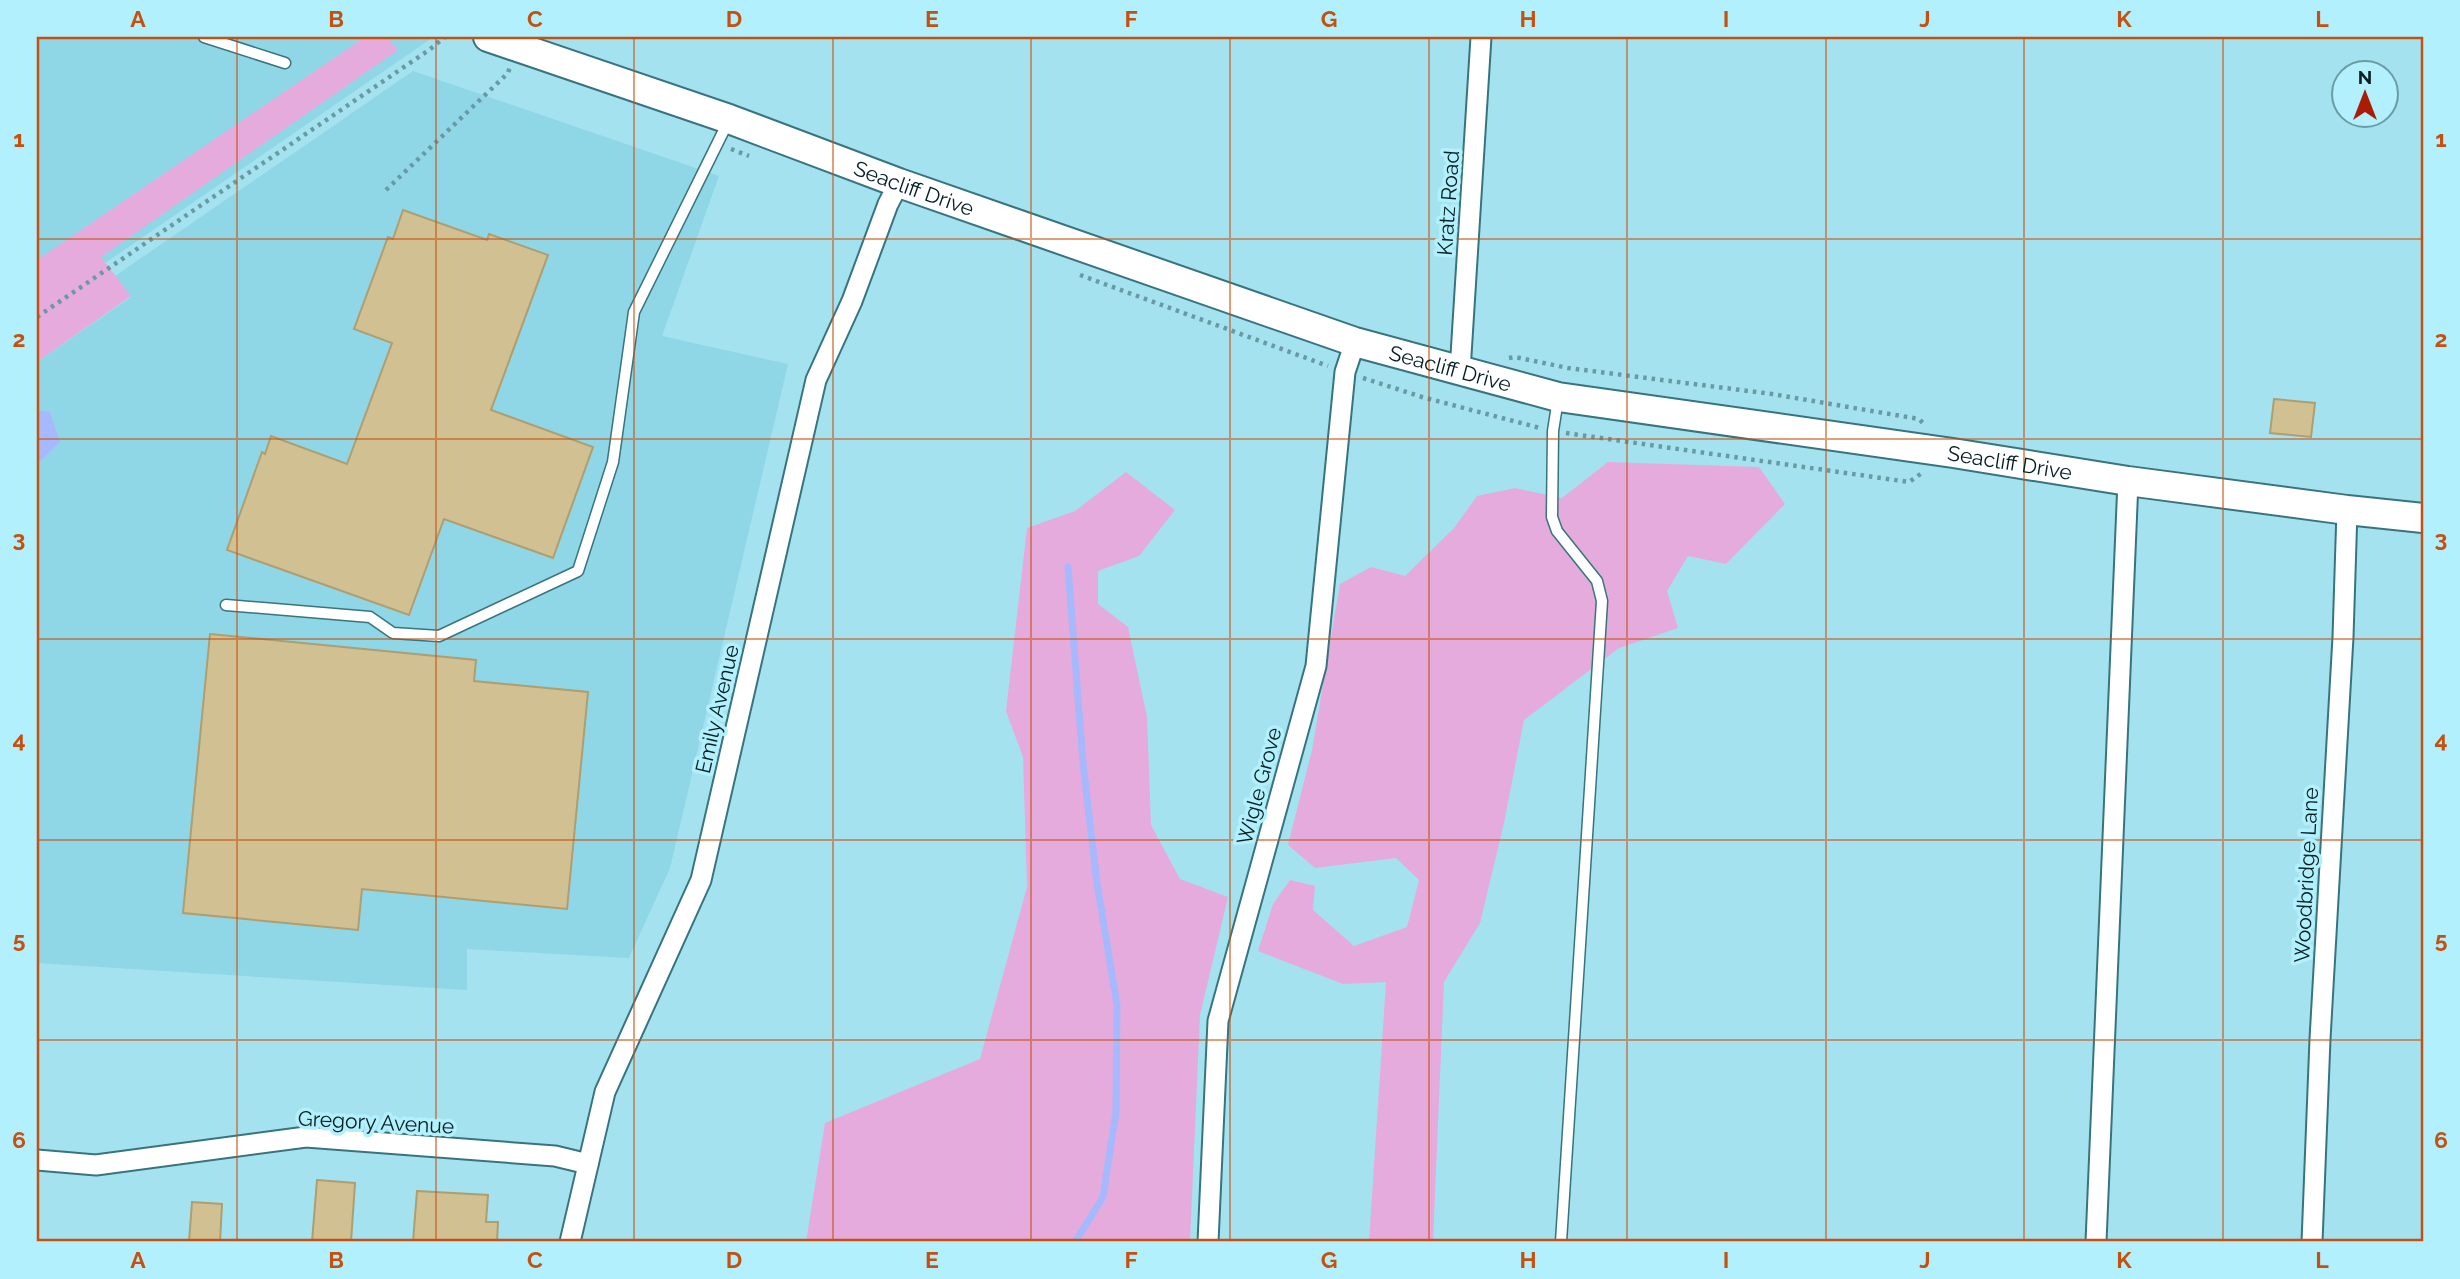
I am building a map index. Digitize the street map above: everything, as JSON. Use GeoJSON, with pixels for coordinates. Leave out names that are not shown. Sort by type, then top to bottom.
{"type":"FeatureCollection","features":[{"type":"Feature","properties":{"kind":"main road","name":"Seacliff Drive"},"geometry":{"type":"LineString","coordinates":[[488,37],[729,119],[899,183],[1355,342],[1558,397],[1953,453],[2128,481],[2423,518]]}},
{"type":"Feature","properties":{"kind":"street","name":"Kratz Road"},"geometry":{"type":"LineString","coordinates":[[1460,371],[1481,37]]}},
{"type":"Feature","properties":{"kind":"street","name":"Emily Avenue"},"geometry":{"type":"LineString","coordinates":[[570,1242],[605,1092],[701,880],[816,380],[852,301],[888,204],[899,183]]}},
{"type":"Feature","properties":{"kind":"street","name":"Wigle Grove"},"geometry":{"type":"LineString","coordinates":[[1208,1242],[1218,1021],[1316,666],[1345,372],[1355,342]]}},
{"type":"Feature","properties":{"kind":"street"},"geometry":{"type":"LineString","coordinates":[[2096,1242],[2128,481]]}},
{"type":"Feature","properties":{"kind":"street","name":"Woodbridge Lane"},"geometry":{"type":"LineString","coordinates":[[2312,1242],[2347,510]]}},
{"type":"Feature","properties":{"kind":"street","name":"Gregory Avenue"},"geometry":{"type":"LineString","coordinates":[[37,1160],[96,1165],[306,1137],[555,1156],[588,1164]]}},
{"type":"Feature","properties":{"kind":"lane"},"geometry":{"type":"LineString","coordinates":[[204,37],[285,63]]}},
{"type":"Feature","properties":{"kind":"lane"},"geometry":{"type":"LineString","coordinates":[[226,605],[370,617],[393,633],[439,636],[578,571],[613,462],[634,312],[729,119]]}},
{"type":"Feature","properties":{"kind":"lane"},"geometry":{"type":"LineString","coordinates":[[1558,397],[1553,431],[1552,517],[1557,531],[1597,581],[1602,601],[1561,1242]]}},
{"type":"Feature","properties":{"kind":"path"},"geometry":{"type":"LineString","coordinates":[[37,317],[445,37]]}},
{"type":"Feature","properties":{"kind":"path"},"geometry":{"type":"LineString","coordinates":[[386,190],[508,73],[520,47]]}},
{"type":"Feature","properties":{"kind":"path"},"geometry":{"type":"LineString","coordinates":[[1504,359],[1515,357],[1568,368],[1772,394],[1919,419],[1953,453]]}},
{"type":"Feature","properties":{"kind":"shaded area"},"geometry":{"type":"Polygon","coordinates":[[[37,37],[429,37],[432,38],[37,310],[37,37]]]}},
{"type":"Feature","properties":{"kind":"shaded area"},"geometry":{"type":"Polygon","coordinates":[[[365,37],[386,37],[398,50],[101,257],[131,296],[37,362],[37,260],[365,37]]]}},
{"type":"Feature","properties":{"kind":"shaded area"},"geometry":{"type":"Polygon","coordinates":[[[413,71],[719,176],[662,336],[788,364],[670,868],[629,958],[467,949],[467,990],[37,963],[37,362],[131,297],[115,276],[413,71]]]}},
{"type":"Feature","properties":{"kind":"shaded area"},"geometry":{"type":"Polygon","coordinates":[[[37,410],[50,412],[60,442],[37,464],[37,410]]]}},
{"type":"Feature","properties":{"kind":"shaded area"},"geometry":{"type":"Polygon","coordinates":[[[1608,462],[1759,467],[1785,504],[1726,564],[1688,556],[1667,591],[1678,628],[1619,648],[1524,720],[1504,823],[1480,923],[1444,982],[1433,1242],[1369,1242],[1386,982],[1343,984],[1258,951],[1273,904],[1290,880],[1315,886],[1313,910],[1354,946],[1407,927],[1419,880],[1396,858],[1315,868],[1288,845],[1312,750],[1340,584],[1371,567],[1405,576],[1454,528],[1477,496],[1515,488],[1562,498],[1608,462]]]}},
{"type":"Feature","properties":{"kind":"shaded area"},"geometry":{"type":"Polygon","coordinates":[[[1126,472],[1175,510],[1139,556],[1098,571],[1098,604],[1128,627],[1147,717],[1151,825],[1180,879],[1228,897],[1200,1015],[1190,1242],[806,1242],[825,1123],[980,1059],[1027,887],[1023,757],[1006,711],[1027,528],[1075,511],[1126,472]]]}},
{"type":"Feature","properties":{"kind":"building"},"geometry":{"type":"Polygon","coordinates":[[[403,210],[487,240],[489,234],[548,255],[491,410],[593,447],[553,558],[444,519],[409,615],[227,550],[262,452],[265,454],[271,436],[347,464],[392,343],[354,329],[388,237],[393,239],[403,210]]]}},
{"type":"Feature","properties":{"kind":"building"},"geometry":{"type":"Polygon","coordinates":[[[2274,399],[2315,403],[2311,437],[2270,433],[2274,399]]]}},
{"type":"Feature","properties":{"kind":"building"},"geometry":{"type":"Polygon","coordinates":[[[210,634],[476,660],[474,681],[588,692],[567,909],[362,889],[358,930],[183,913],[210,634]]]}},
{"type":"Feature","properties":{"kind":"building"},"geometry":{"type":"Polygon","coordinates":[[[317,1180],[355,1183],[351,1242],[312,1242],[317,1180]]]}},
{"type":"Feature","properties":{"kind":"building"},"geometry":{"type":"Polygon","coordinates":[[[417,1191],[488,1195],[486,1222],[498,1222],[497,1242],[413,1242],[417,1191]]]}},
{"type":"Feature","properties":{"kind":"building"},"geometry":{"type":"Polygon","coordinates":[[[192,1202],[222,1204],[220,1242],[189,1242],[192,1202]]]}},
{"type":"Feature","properties":{"kind":"waterway"},"geometry":{"type":"LineString","coordinates":[[1068,567],[1083,763],[1097,883],[1117,1005],[1116,1112],[1103,1197],[1075,1242]]}}]}
